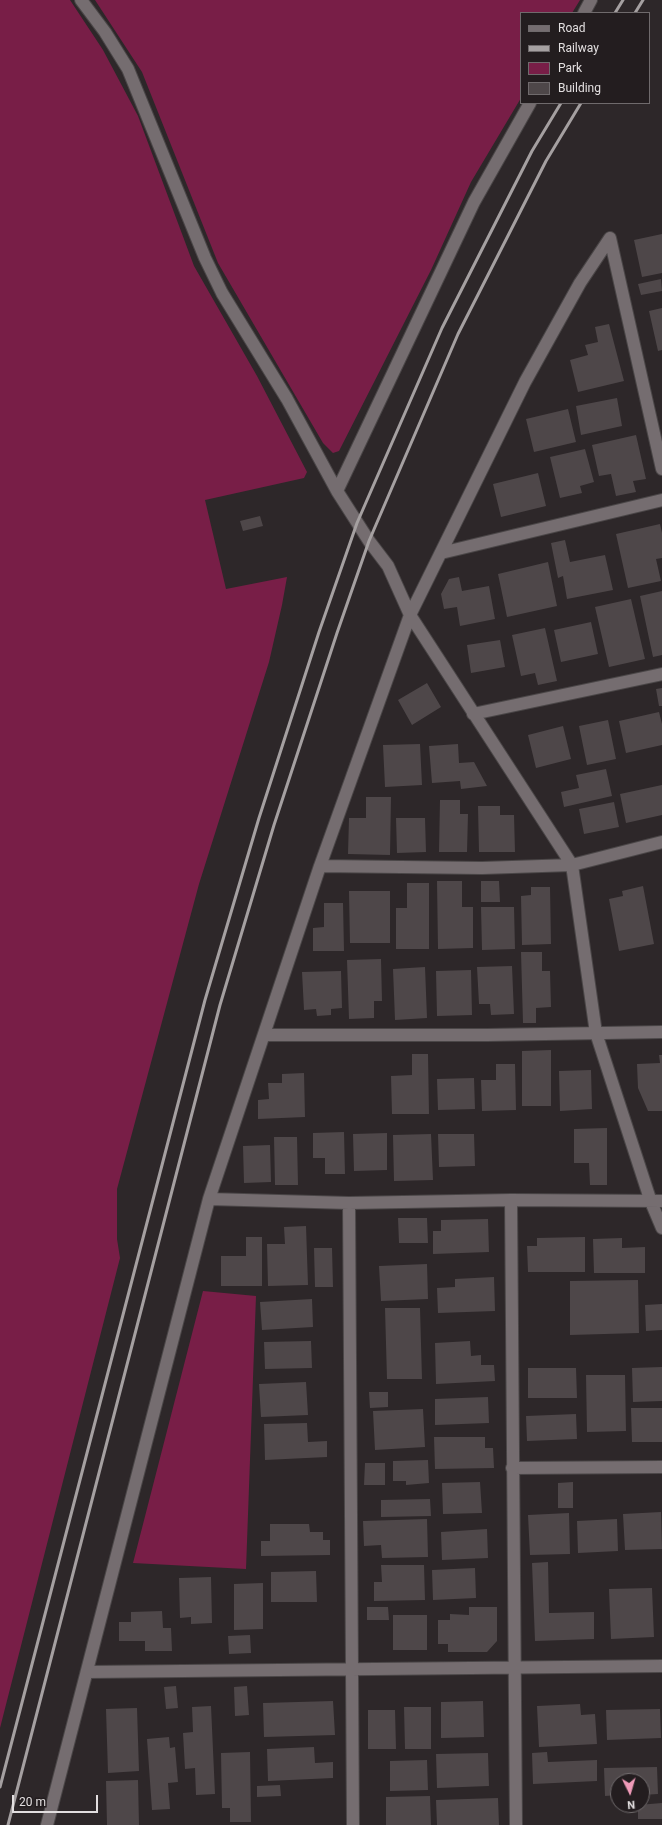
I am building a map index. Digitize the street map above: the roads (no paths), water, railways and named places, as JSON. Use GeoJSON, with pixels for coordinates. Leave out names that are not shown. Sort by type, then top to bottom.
{"type":"FeatureCollection","features":[{"type":"Feature","properties":{"kind":"street"},"geometry":{"type":"LineString","coordinates":[[81,0],[105,32],[128,69],[205,258],[222,293],[287,399],[337,491],[369,541],[388,566],[410,615],[472,714],[572,865],[596,1033],[657,1201],[662,1228]]}},
{"type":"Feature","properties":{"kind":"street"},"geometry":{"type":"LineString","coordinates":[[585,12],[591,0]]}},
{"type":"Feature","properties":{"kind":"street"},"geometry":{"type":"LineString","coordinates":[[337,491],[471,208],[529,104]]}},
{"type":"Feature","properties":{"kind":"street"},"geometry":{"type":"LineString","coordinates":[[47,1825],[209,1199],[265,1035],[320,866],[410,615],[525,382],[580,283],[610,238],[662,469]]}},
{"type":"Feature","properties":{"kind":"street"},"geometry":{"type":"LineString","coordinates":[[441,553],[662,500]]}},
{"type":"Feature","properties":{"kind":"street"},"geometry":{"type":"LineString","coordinates":[[472,714],[662,674]]}},
{"type":"Feature","properties":{"kind":"street"},"geometry":{"type":"LineString","coordinates":[[320,866],[482,868],[572,865],[662,842]]}},
{"type":"Feature","properties":{"kind":"street"},"geometry":{"type":"LineString","coordinates":[[265,1035],[487,1036],[662,1032]]}},
{"type":"Feature","properties":{"kind":"street"},"geometry":{"type":"LineString","coordinates":[[209,1199],[349,1203],[511,1200],[657,1201]]}},
{"type":"Feature","properties":{"kind":"street"},"geometry":{"type":"LineString","coordinates":[[511,1200],[516,1825]]}},
{"type":"Feature","properties":{"kind":"street"},"geometry":{"type":"LineString","coordinates":[[349,1203],[353,1825]]}},
{"type":"Feature","properties":{"kind":"street"},"geometry":{"type":"LineString","coordinates":[[512,1468],[662,1467]]}},
{"type":"Feature","properties":{"kind":"street"},"geometry":{"type":"LineString","coordinates":[[87,1672],[662,1666]]}},
{"type":"Feature","properties":{"kind":"railway"},"geometry":{"type":"LineString","coordinates":[[616,12],[623,0]]}},
{"type":"Feature","properties":{"kind":"railway"},"geometry":{"type":"LineString","coordinates":[[636,12],[643,0]]}},
{"type":"Feature","properties":{"kind":"railway"},"geometry":{"type":"LineString","coordinates":[[0,1787],[205,1000],[259,818],[319,632],[357,523],[442,328],[532,151],[560,104]]}},
{"type":"Feature","properties":{"kind":"railway"},"geometry":{"type":"LineString","coordinates":[[8,1825],[220,1005],[274,825],[337,633],[369,541],[458,334],[546,161],[580,104]]}}]}
